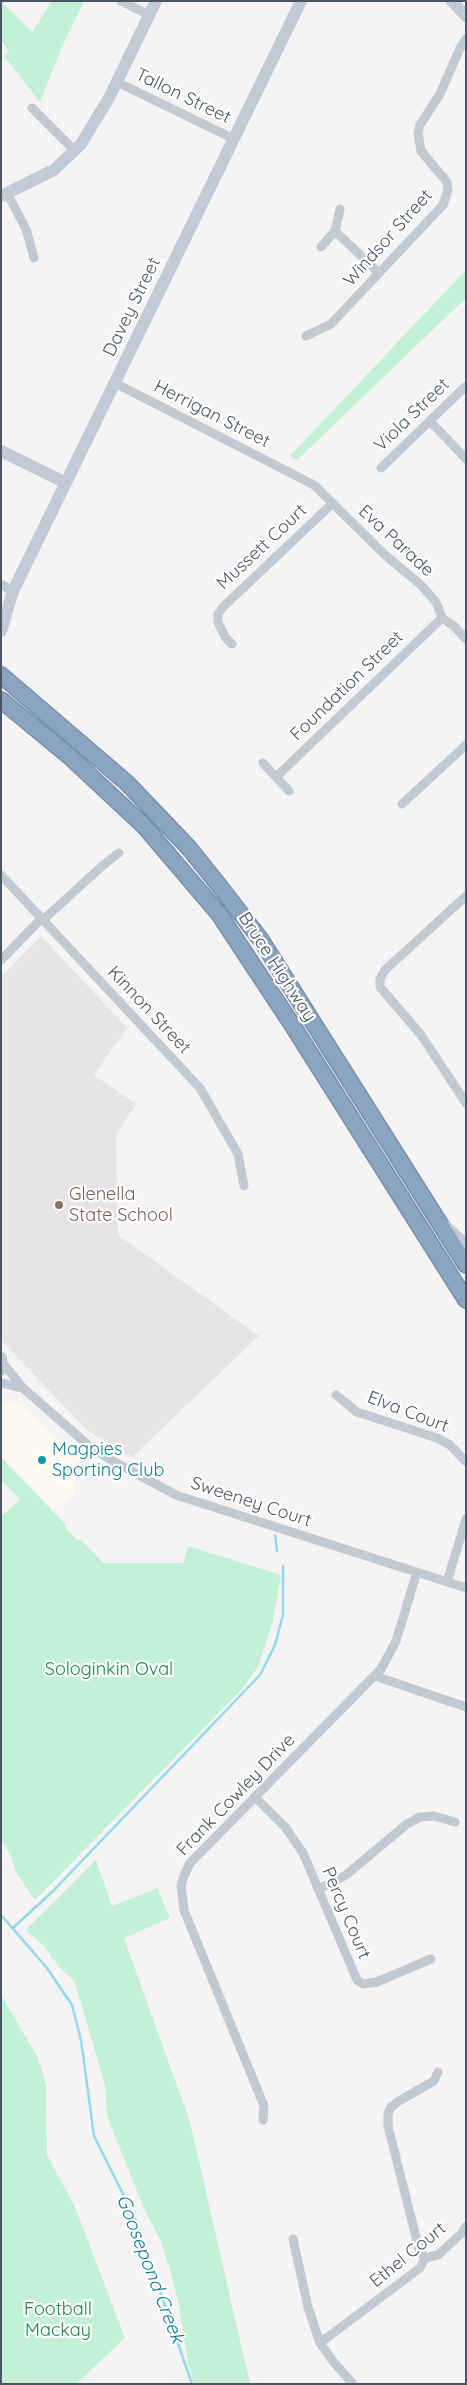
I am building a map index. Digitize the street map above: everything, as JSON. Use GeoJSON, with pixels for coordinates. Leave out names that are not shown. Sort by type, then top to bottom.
{"type":"FeatureCollection","features":[{"type":"Feature","properties":{"kind":"highway","name":"Bruce Highway"},"geometry":{"type":"LineString","coordinates":[[7,680],[127,783],[189,848],[221,888],[261,940],[438,1218],[466,1266]]}},
{"type":"Feature","properties":{"kind":"highway","name":"Bruce Highway"},"geometry":{"type":"LineString","coordinates":[[2,701],[69,756],[144,826],[219,914],[291,1023],[466,1300]]}},
{"type":"Feature","properties":{"kind":"street"},"geometry":{"type":"LineString","coordinates":[[121,1],[149,15]]}},
{"type":"Feature","properties":{"kind":"street"},"geometry":{"type":"LineString","coordinates":[[34,258],[26,229],[4,195],[54,170],[75,151],[94,125],[156,1]]}},
{"type":"Feature","properties":{"kind":"street","name":"Davey Street"},"geometry":{"type":"LineString","coordinates":[[1,631],[13,591],[301,1]]}},
{"type":"Feature","properties":{"kind":"street"},"geometry":{"type":"LineString","coordinates":[[452,1],[466,16]]}},
{"type":"Feature","properties":{"kind":"street","name":"Windsor Street"},"geometry":{"type":"LineString","coordinates":[[306,336],[331,324],[443,205],[447,198],[447,182],[421,151],[418,133],[420,125],[440,94],[460,48],[466,39]]}},
{"type":"Feature","properties":{"kind":"street","name":"Tallon Street"},"geometry":{"type":"LineString","coordinates":[[117,82],[234,139]]}},
{"type":"Feature","properties":{"kind":"street"},"geometry":{"type":"LineString","coordinates":[[32,108],[75,151]]}},
{"type":"Feature","properties":{"kind":"street"},"geometry":{"type":"LineString","coordinates":[[321,247],[335,231],[340,210]]}},
{"type":"Feature","properties":{"kind":"street"},"geometry":{"type":"LineString","coordinates":[[335,231],[379,273]]}},
{"type":"Feature","properties":{"kind":"street","name":"Herrigan Street"},"geometry":{"type":"LineString","coordinates":[[115,383],[295,474]]}},
{"type":"Feature","properties":{"kind":"street","name":"Viola Street"},"geometry":{"type":"LineString","coordinates":[[381,468],[466,386]]}},
{"type":"Feature","properties":{"kind":"street"},"geometry":{"type":"LineString","coordinates":[[430,421],[466,459]]}},
{"type":"Feature","properties":{"kind":"street"},"geometry":{"type":"LineString","coordinates":[[1,451],[66,483]]}},
{"type":"Feature","properties":{"kind":"street","name":"Eva Parade"},"geometry":{"type":"LineString","coordinates":[[295,474],[314,485],[385,555],[420,584],[436,602],[442,618],[454,626],[466,639]]}},
{"type":"Feature","properties":{"kind":"street","name":"Mussett Court"},"geometry":{"type":"LineString","coordinates":[[232,644],[225,637],[218,622],[218,614],[223,607],[333,503]]}},
{"type":"Feature","properties":{"kind":"street"},"geometry":{"type":"LineString","coordinates":[[1,584],[13,591]]}},
{"type":"Feature","properties":{"kind":"street","name":"Foundation Street"},"geometry":{"type":"LineString","coordinates":[[276,777],[442,618]]}},
{"type":"Feature","properties":{"kind":"street"},"geometry":{"type":"LineString","coordinates":[[402,804],[466,745]]}},
{"type":"Feature","properties":{"kind":"street"},"geometry":{"type":"LineString","coordinates":[[263,763],[289,791]]}},
{"type":"Feature","properties":{"kind":"street"},"geometry":{"type":"LineString","coordinates":[[1,960],[42,919],[119,853]]}},
{"type":"Feature","properties":{"kind":"street","name":"Kinnon Street"},"geometry":{"type":"LineString","coordinates":[[1,875],[200,1088],[238,1154],[244,1186]]}},
{"type":"Feature","properties":{"kind":"street"},"geometry":{"type":"LineString","coordinates":[[466,896],[385,970],[380,979],[380,987],[421,1035],[466,1103]]}},
{"type":"Feature","properties":{"kind":"street"},"geometry":{"type":"LineString","coordinates":[[438,1218],[466,1245]]}},
{"type":"Feature","properties":{"kind":"street","name":"Sweeney Court"},"geometry":{"type":"LineString","coordinates":[[2,1363],[23,1388],[88,1444],[111,1460],[176,1495],[466,1588]]}},
{"type":"Feature","properties":{"kind":"street","name":"Sweeney Court"},"geometry":{"type":"LineString","coordinates":[[1,1383],[23,1388]]}},
{"type":"Feature","properties":{"kind":"street","name":"Elva Court"},"geometry":{"type":"LineString","coordinates":[[336,1395],[357,1412],[437,1438],[455,1449],[466,1462]]}},
{"type":"Feature","properties":{"kind":"street"},"geometry":{"type":"LineString","coordinates":[[447,1582],[466,1519]]}},
{"type":"Feature","properties":{"kind":"street","name":"Frank Cowley Drive"},"geometry":{"type":"LineString","coordinates":[[263,2120],[264,2106],[189,1923],[182,1896],[184,1876],[190,1863],[375,1676],[391,1653],[417,1572]]}},
{"type":"Feature","properties":{"kind":"street"},"geometry":{"type":"LineString","coordinates":[[375,1676],[466,1707]]}},
{"type":"Feature","properties":{"kind":"street","name":"Percy Court"},"geometry":{"type":"LineString","coordinates":[[255,1797],[295,1840],[319,1889],[361,1987],[431,1959]]}},
{"type":"Feature","properties":{"kind":"street"},"geometry":{"type":"LineString","coordinates":[[319,1889],[346,1875],[407,1824],[420,1817],[434,1816],[455,1822]]}},
{"type":"Feature","properties":{"kind":"street"},"geometry":{"type":"LineString","coordinates":[[425,2258],[419,2249],[388,2126],[388,2114],[390,2108],[434,2081],[438,2072]]}},
{"type":"Feature","properties":{"kind":"street","name":"Ethel Court"},"geometry":{"type":"LineString","coordinates":[[320,2343],[420,2268],[425,2258],[438,2255],[462,2233],[466,2226]]}},
{"type":"Feature","properties":{"kind":"street"},"geometry":{"type":"LineString","coordinates":[[293,2239],[308,2306],[320,2343],[353,2384]]}},
{"type":"Feature","properties":{"kind":"shaded area","name":"Glenella State School"},"geometry":{"type":"Polygon","coordinates":[[[41,936],[127,1028],[94,1075],[136,1104],[116,1135],[118,1235],[259,1336],[132,1457],[88,1431],[1,1340],[1,977],[41,936]]]}},
{"type":"Feature","properties":{"kind":"shaded area","name":"Magpies Sporting Club"},"geometry":{"type":"Polygon","coordinates":[[[3,1402],[20,1403],[77,1459],[74,1495],[53,1510],[1,1457],[3,1402]]]}},
{"type":"Feature","properties":{"kind":"green space"},"geometry":{"type":"Polygon","coordinates":[[[1,1],[32,32],[52,1],[84,1],[61,49],[40,102],[4,56],[9,51],[1,40],[1,1]]]}},
{"type":"Feature","properties":{"kind":"green space"},"geometry":{"type":"Polygon","coordinates":[[[466,270],[466,298],[297,460],[290,456],[466,270]]]}},
{"type":"Feature","properties":{"kind":"green space","name":"Sologinkin Oval"},"geometry":{"type":"Polygon","coordinates":[[[1,1457],[66,1525],[65,1527],[77,1540],[80,1539],[103,1563],[183,1563],[188,1546],[281,1575],[273,1621],[258,1667],[242,1689],[35,1900],[17,1874],[10,1854],[1,1840],[1,1517],[20,1499],[1,1480],[1,1457]]]}},
{"type":"Feature","properties":{"kind":"green space"},"geometry":{"type":"Polygon","coordinates":[[[96,1860],[112,1906],[157,1888],[170,1918],[124,1938],[190,2122],[250,2384],[194,2384],[188,2364],[179,2306],[169,2266],[160,2239],[145,2211],[107,2116],[105,2086],[75,1982],[60,1968],[44,1946],[26,1930],[96,1860]]]}},
{"type":"Feature","properties":{"kind":"green space","name":"Football Mackay"},"geometry":{"type":"Polygon","coordinates":[[[1,1995],[38,2058],[46,2085],[47,2155],[75,2207],[125,2338],[76,2384],[1,2384],[1,1995]]]}},
{"type":"Feature","properties":{"kind":"waterway"},"geometry":{"type":"LineString","coordinates":[[275,1535],[277,1551]]}},
{"type":"Feature","properties":{"kind":"waterway"},"geometry":{"type":"LineString","coordinates":[[13,1928],[53,1891],[260,1675],[275,1645],[283,1615],[283,1566]]}},
{"type":"Feature","properties":{"kind":"waterway","name":"Goosepond Creek"},"geometry":{"type":"LineString","coordinates":[[1,1915],[47,1968],[72,2005],[81,2040],[94,2136],[134,2216],[192,2384]]}},
{"type":"Feature","properties":{"kind":"place","name":"Glenella State School"},"geometry":{"type":"Point","coordinates":[59,1205]}},
{"type":"Feature","properties":{"kind":"place","name":"Magpies Sporting Club"},"geometry":{"type":"Point","coordinates":[42,1460]}}]}
